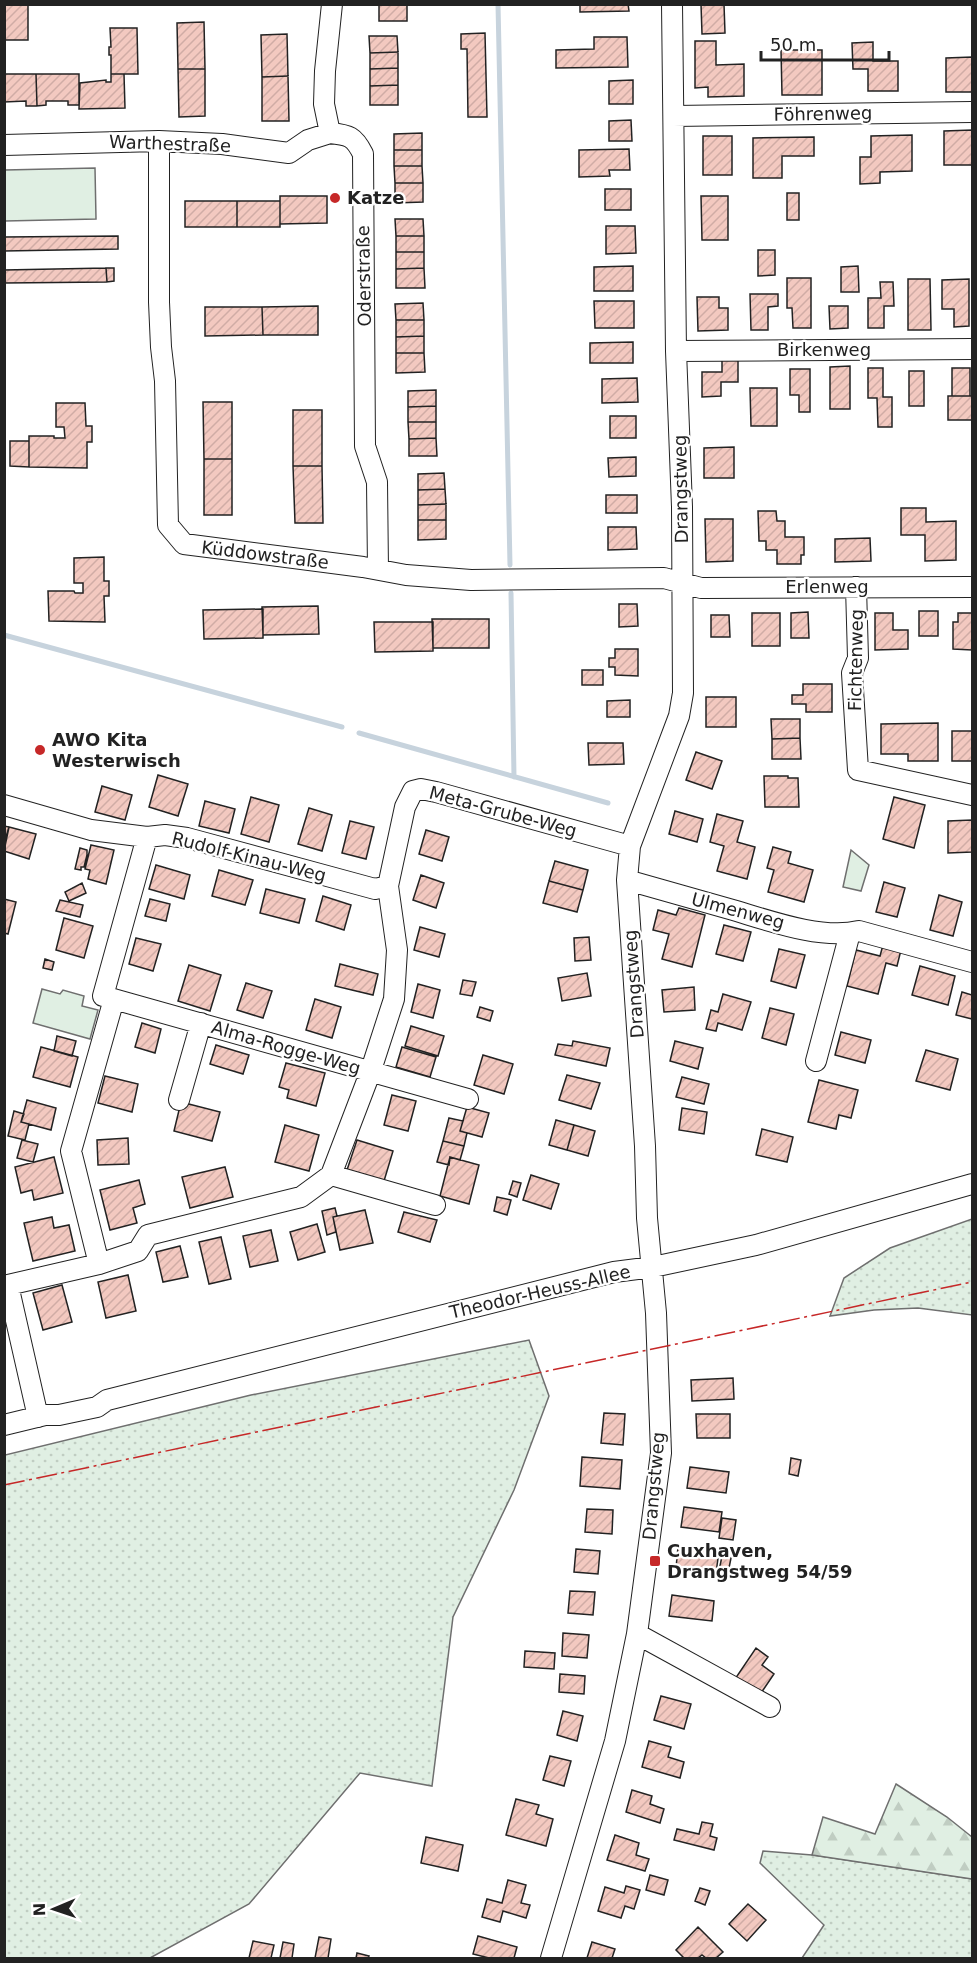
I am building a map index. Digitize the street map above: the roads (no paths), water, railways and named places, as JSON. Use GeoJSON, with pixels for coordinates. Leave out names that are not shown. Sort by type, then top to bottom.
{"type":"FeatureCollection","features":[{"type":"Feature","properties":{"kind":"street"},"geometry":{"type":"LineString","coordinates":[[330,133],[324,93],[332,4]]}},
{"type":"Feature","properties":{"kind":"street","name":"Drangstweg"},"geometry":{"type":"LineString","coordinates":[[551,1959],[615,1741],[637,1634],[661,1453],[653,1267],[627,880],[630,846],[679,716],[683,693],[672,4]]}},
{"type":"Feature","properties":{"kind":"street","name":"Föhrenweg"},"geometry":{"type":"LineString","coordinates":[[674,116],[972,112]]}},
{"type":"Feature","properties":{"kind":"street","name":"Warthestraße"},"geometry":{"type":"LineString","coordinates":[[4,145],[159,141],[222,144],[289,153],[308,140],[330,133]]}},
{"type":"Feature","properties":{"kind":"street","name":"Oderstraße"},"geometry":{"type":"LineString","coordinates":[[330,133],[347,134],[356,141],[363,154],[365,446],[377,482],[378,569]]}},
{"type":"Feature","properties":{"kind":"street","name":"Küddowstraße"},"geometry":{"type":"LineString","coordinates":[[159,141],[159,302],[165,381],[168,525],[184,544],[378,569],[406,575],[471,580],[664,578],[682,582]]}},
{"type":"Feature","properties":{"kind":"street","name":"Birkenweg"},"geometry":{"type":"LineString","coordinates":[[676,351],[972,349]]}},
{"type":"Feature","properties":{"kind":"street","name":"Erlenweg"},"geometry":{"type":"LineString","coordinates":[[682,582],[701,588],[972,587]]}},
{"type":"Feature","properties":{"kind":"street","name":"Fichtenweg"},"geometry":{"type":"LineString","coordinates":[[856,587],[858,658],[852,673],[858,774],[972,795]]}},
{"type":"Feature","properties":{"kind":"street","name":"Meta-Grube-Weg"},"geometry":{"type":"LineString","coordinates":[[331,1175],[370,1072],[394,999],[398,950],[388,886],[405,807],[413,791],[421,789],[630,846]]}},
{"type":"Feature","properties":{"kind":"street","name":"Rudolf-Kinau-Weg"},"geometry":{"type":"LineString","coordinates":[[4,805],[91,830],[147,837],[165,835],[187,838],[375,889],[388,886]]}},
{"type":"Feature","properties":{"kind":"street"},"geometry":{"type":"LineString","coordinates":[[99,1264],[71,1151],[114,999],[103,996],[147,837]]}},
{"type":"Feature","properties":{"kind":"street","name":"Ulmenweg"},"geometry":{"type":"LineString","coordinates":[[627,880],[787,926],[850,933],[859,931],[972,962]]}},
{"type":"Feature","properties":{"kind":"street"},"geometry":{"type":"LineString","coordinates":[[816,1061],[850,933]]}},
{"type":"Feature","properties":{"kind":"street","name":"Alma-Rogge-Weg"},"geometry":{"type":"LineString","coordinates":[[114,999],[370,1072]]}},
{"type":"Feature","properties":{"kind":"street","name":"Alma-Rogge-Weg"},"geometry":{"type":"LineString","coordinates":[[179,1100],[201,1023]]}},
{"type":"Feature","properties":{"kind":"street"},"geometry":{"type":"LineString","coordinates":[[370,1072],[468,1099]]}},
{"type":"Feature","properties":{"kind":"street"},"geometry":{"type":"LineString","coordinates":[[42,1416],[6,1285],[99,1264],[138,1251],[148,1235],[301,1197],[331,1175],[435,1204]]}},
{"type":"Feature","properties":{"kind":"street","name":"Theodor-Heuss-Allee"},"geometry":{"type":"LineString","coordinates":[[4,1425],[97,1407],[107,1400],[538,1290],[614,1272],[653,1267],[756,1245],[972,1184]]}},
{"type":"Feature","properties":{"kind":"street"},"geometry":{"type":"LineString","coordinates":[[637,1634],[770,1707]]}},
{"type":"Feature","properties":{"kind":"waterway"},"geometry":{"type":"LineString","coordinates":[[498,4],[510,565]]}},
{"type":"Feature","properties":{"kind":"waterway"},"geometry":{"type":"LineString","coordinates":[[511,593],[514,777]]}},
{"type":"Feature","properties":{"kind":"waterway"},"geometry":{"type":"LineString","coordinates":[[4,635],[342,727]]}},
{"type":"Feature","properties":{"kind":"waterway"},"geometry":{"type":"LineString","coordinates":[[359,733],[608,803]]}},
{"type":"Feature","properties":{"kind":"place","name":"Katze"},"geometry":{"type":"Point","coordinates":[335,198]}},
{"type":"Feature","properties":{"kind":"place","name":"AWO Kita Westerwisch"},"geometry":{"type":"Point","coordinates":[40,750]}},
{"type":"Feature","properties":{"kind":"place","name":"Cuxhaven, Drangstweg 54/59"},"geometry":{"type":"Point","coordinates":[655,1561]}}]}
